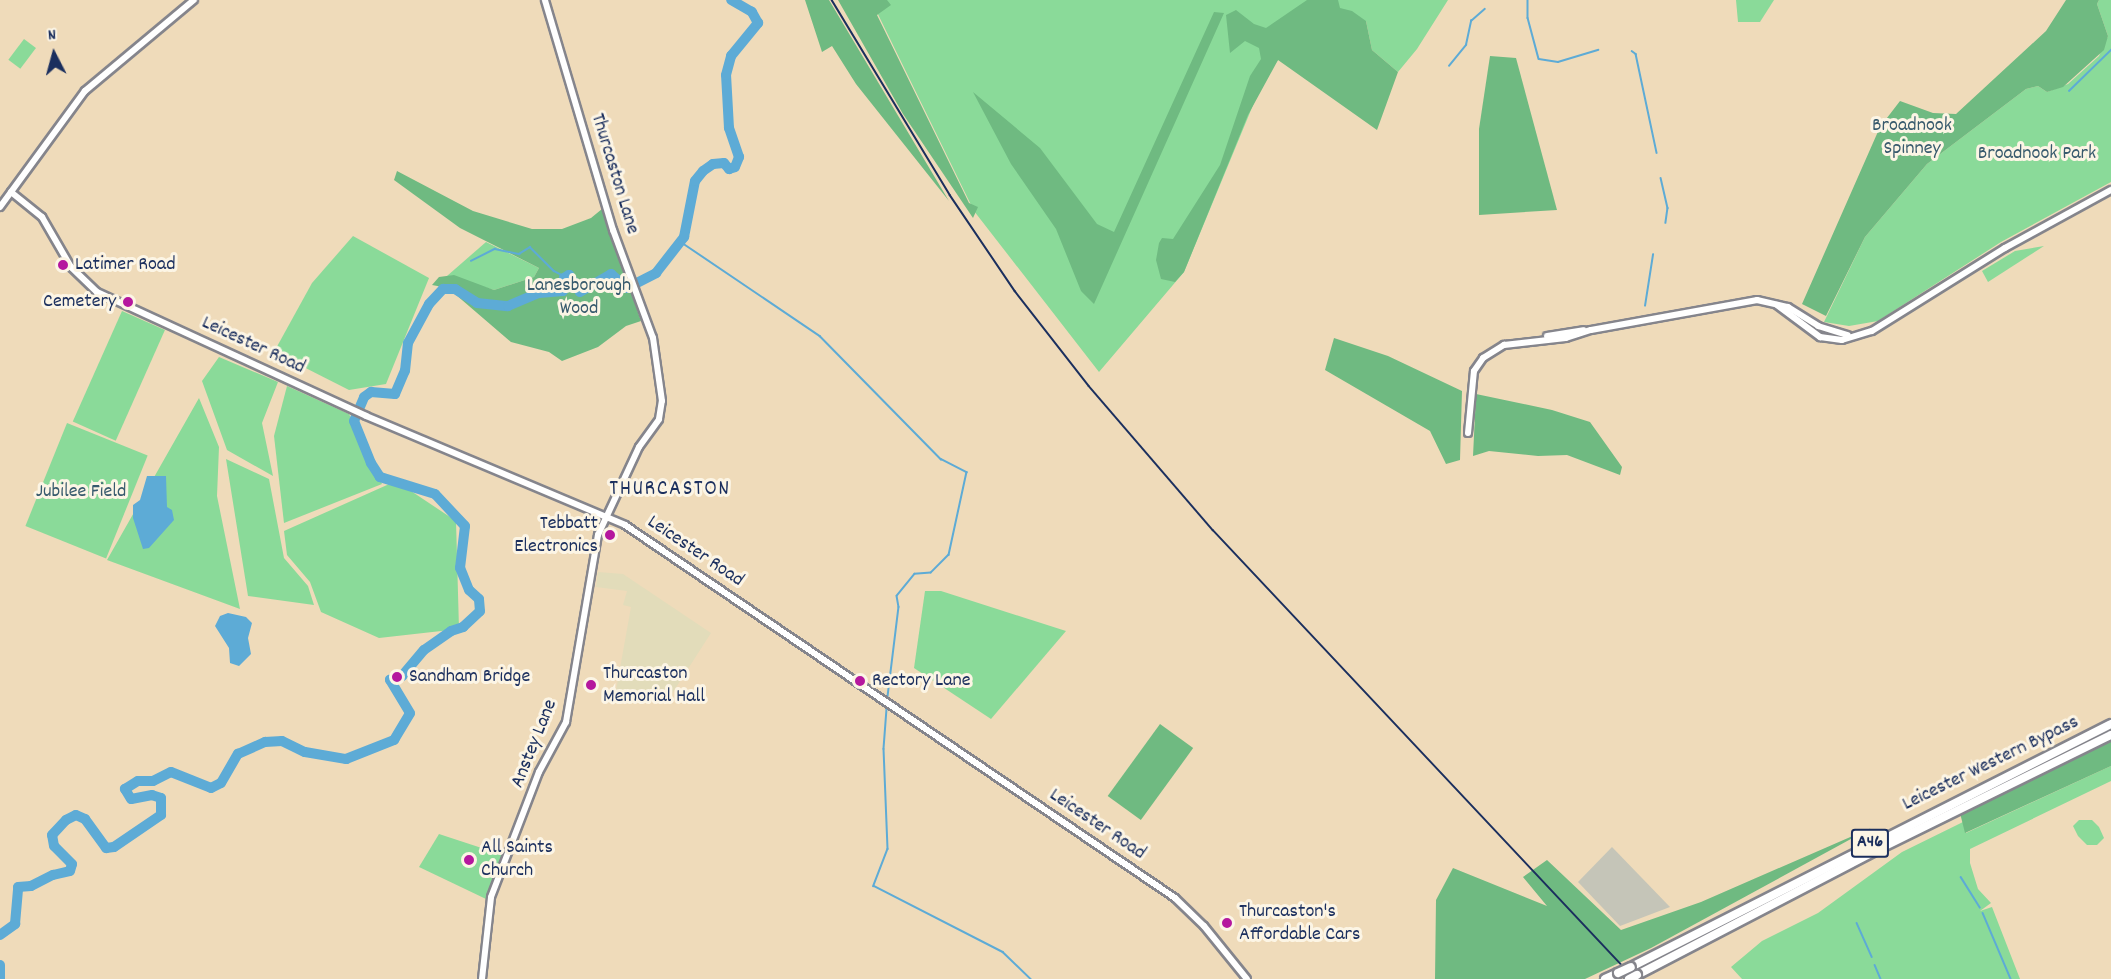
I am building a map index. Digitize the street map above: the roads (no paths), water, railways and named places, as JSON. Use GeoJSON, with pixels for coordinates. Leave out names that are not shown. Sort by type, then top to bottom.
{"type":"FeatureCollection","features":[{"type":"Feature","properties":{"kind":"highway","name":"Leicester Western Bypass"},"geometry":{"type":"LineString","coordinates":[[1605,979],[2111,724]]}},
{"type":"Feature","properties":{"kind":"highway","name":"Leicester Western Bypass"},"geometry":{"type":"LineString","coordinates":[[1629,979],[1875,851],[2111,735]]}},
{"type":"Feature","properties":{"kind":"street"},"geometry":{"type":"LineString","coordinates":[[0,207],[85,91],[194,0]]}},
{"type":"Feature","properties":{"kind":"street","name":"Thurcaston Lane"},"geometry":{"type":"LineString","coordinates":[[545,0],[629,277],[657,357]]}},
{"type":"Feature","properties":{"kind":"street"},"geometry":{"type":"LineString","coordinates":[[1468,434],[1470,382],[1480,361],[1499,347],[1543,338],[1566,338],[1591,330],[1757,300],[1777,305],[1820,337],[1842,340],[1848,335],[1881,327],[2000,251],[2111,190]]}},
{"type":"Feature","properties":{"kind":"street","name":"Leicester Road"},"geometry":{"type":"LineString","coordinates":[[11,192],[42,217],[71,267],[98,292],[366,416],[625,525],[1175,898],[1247,979]]}},
{"type":"Feature","properties":{"kind":"street","name":"Anstey Lane"},"geometry":{"type":"LineString","coordinates":[[482,979],[491,897],[539,772],[566,722],[598,535],[608,518],[636,452],[660,416],[662,388],[657,357]]}},
{"type":"Feature","properties":{"kind":"water"},"geometry":{"type":"Polygon","coordinates":[[[147,476],[166,476],[167,507],[172,510],[174,520],[149,548],[143,549],[133,518],[133,505],[140,500],[147,476]]]}},
{"type":"Feature","properties":{"kind":"water"},"geometry":{"type":"Polygon","coordinates":[[[228,613],[246,617],[252,623],[248,638],[251,654],[239,666],[230,663],[229,648],[215,626],[220,616],[228,613]]]}},
{"type":"Feature","properties":{"kind":"waterway"},"geometry":{"type":"LineString","coordinates":[[0,935],[15,924],[18,887],[31,886],[53,875],[70,871],[72,864],[54,846],[52,835],[66,820],[76,815],[85,819],[106,848],[114,847],[161,815],[161,798],[152,795],[131,799],[125,789],[138,781],[153,781],[171,772],[211,788],[221,783],[238,754],[265,742],[282,741],[305,752],[346,759],[394,740],[410,713],[390,680],[402,676],[424,650],[451,631],[463,627],[480,611],[479,599],[469,590],[460,568],[465,526],[435,494],[380,477],[371,463],[354,421],[364,397],[371,392],[395,394],[405,371],[408,343],[429,304],[443,289],[455,289],[477,303],[508,306],[539,293],[563,291],[564,278],[569,275],[580,292],[611,274],[627,288],[656,273],[684,237],[695,181],[713,164],[724,163],[729,169],[735,167],[739,157],[729,128],[726,75],[731,56],[758,23],[752,12],[731,0]]}},
{"type":"Feature","properties":{"kind":"waterway"},"geometry":{"type":"LineString","coordinates":[[1528,0],[1528,18],[1539,59],[1558,62],[1598,50]]}},
{"type":"Feature","properties":{"kind":"waterway"},"geometry":{"type":"LineString","coordinates":[[1449,66],[1466,45],[1471,21],[1485,9]]}},
{"type":"Feature","properties":{"kind":"waterway"},"geometry":{"type":"LineString","coordinates":[[2069,91],[2111,50]]}},
{"type":"Feature","properties":{"kind":"waterway"},"geometry":{"type":"LineString","coordinates":[[1632,51],[1636,54],[1657,153]]}},
{"type":"Feature","properties":{"kind":"waterway"},"geometry":{"type":"LineString","coordinates":[[1661,178],[1668,208],[1666,223]]}},
{"type":"Feature","properties":{"kind":"waterway"},"geometry":{"type":"LineString","coordinates":[[681,242],[820,336],[941,459],[967,472],[949,555],[931,573],[915,574],[897,596],[899,607],[888,697]]}},
{"type":"Feature","properties":{"kind":"waterway"},"geometry":{"type":"LineString","coordinates":[[471,261],[495,249],[519,254],[530,247],[554,271],[566,277]]}},
{"type":"Feature","properties":{"kind":"waterway"},"geometry":{"type":"LineString","coordinates":[[1645,306],[1653,255]]}},
{"type":"Feature","properties":{"kind":"waterway"},"geometry":{"type":"LineString","coordinates":[[887,709],[884,749],[888,849],[874,886],[1003,952],[1031,979]]}},
{"type":"Feature","properties":{"kind":"waterway"},"geometry":{"type":"LineString","coordinates":[[1961,877],[1980,908]]}},
{"type":"Feature","properties":{"kind":"waterway"},"geometry":{"type":"LineString","coordinates":[[1983,913],[2011,979]]}},
{"type":"Feature","properties":{"kind":"waterway"},"geometry":{"type":"LineString","coordinates":[[1857,923],[1872,957]]}},
{"type":"Feature","properties":{"kind":"waterway"},"geometry":{"type":"LineString","coordinates":[[0,965],[0,979]]}},
{"type":"Feature","properties":{"kind":"waterway"},"geometry":{"type":"LineString","coordinates":[[1875,965],[1881,979]]}},
{"type":"Feature","properties":{"kind":"railway"},"geometry":{"type":"LineString","coordinates":[[832,0],[950,195],[1015,291],[1089,386],[1213,530],[1635,979]]}},
{"type":"Feature","properties":{"kind":"place","name":"Latimer Road"},"geometry":{"type":"Point","coordinates":[63,265]}},
{"type":"Feature","properties":{"kind":"place","name":"Cemetery"},"geometry":{"type":"Point","coordinates":[128,302]}},
{"type":"Feature","properties":{"kind":"place","name":"Tebbatt Electronics"},"geometry":{"type":"Point","coordinates":[610,535]}},
{"type":"Feature","properties":{"kind":"place","name":"Sandham Bridge"},"geometry":{"type":"Point","coordinates":[397,677]}},
{"type":"Feature","properties":{"kind":"place","name":"Rectory Lane"},"geometry":{"type":"Point","coordinates":[860,681]}},
{"type":"Feature","properties":{"kind":"place","name":"Thurcaston Memorial Hall"},"geometry":{"type":"Point","coordinates":[591,685]}},
{"type":"Feature","properties":{"kind":"place","name":"All Saints Church"},"geometry":{"type":"Point","coordinates":[469,860]}},
{"type":"Feature","properties":{"kind":"place","name":"Thurcaston's Affordable Cars"},"geometry":{"type":"Point","coordinates":[1227,923]}},
{"type":"Feature","properties":{"kind":"district","name":"THURCASTON"},"geometry":{"type":"Point","coordinates":[670,490]}},
{"type":"Feature","properties":{"kind":"park label","name":"Broadnook Spinney"},"geometry":{"type":"Point","coordinates":[1912,138]}},
{"type":"Feature","properties":{"kind":"park label","name":"Broadnook Park"},"geometry":{"type":"Point","coordinates":[2037,154]}},
{"type":"Feature","properties":{"kind":"park label","name":"Lanesborough Wood"},"geometry":{"type":"Point","coordinates":[579,298]}},
{"type":"Feature","properties":{"kind":"park label","name":"Jubilee Field"},"geometry":{"type":"Point","coordinates":[81,492]}}]}
